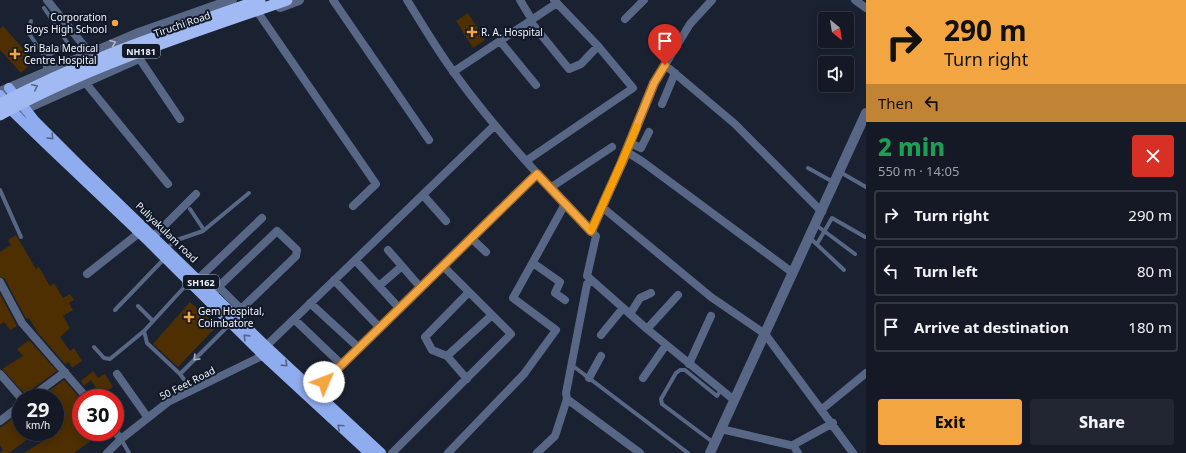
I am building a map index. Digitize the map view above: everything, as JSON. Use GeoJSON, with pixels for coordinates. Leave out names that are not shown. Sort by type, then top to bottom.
{"type":"FeatureCollection","features":[{"type":"Feature","properties":{"kind":"highway","name":"Tiruchi Road"},"geometry":{"type":"LineString","coordinates":[[0,104],[65,72],[134,45],[260,0]]}},
{"type":"Feature","properties":{"kind":"highway","name":"Tiruchi Road"},"geometry":{"type":"LineString","coordinates":[[0,118],[69,81],[137,53],[292,1]]}},
{"type":"Feature","properties":{"kind":"main road","name":"Puliyakulam road"},"geometry":{"type":"LineString","coordinates":[[4,90],[25,108],[35,122],[154,236],[165,254]]}},
{"type":"Feature","properties":{"kind":"main road","name":"Puliyakulam road"},"geometry":{"type":"LineString","coordinates":[[0,95],[14,114],[139,232],[236,316]]}},
{"type":"Feature","properties":{"kind":"main road","name":"Puliyakulam road"},"geometry":{"type":"LineString","coordinates":[[194,280],[216,290],[265,351],[369,453]]}},
{"type":"Feature","properties":{"kind":"main road","name":"Puliyakulam road"},"geometry":{"type":"LineString","coordinates":[[265,351],[314,391],[381,453]]}},
{"type":"Feature","properties":{"kind":"street"},"geometry":{"type":"LineString","coordinates":[[47,0],[89,52]]}},
{"type":"Feature","properties":{"kind":"street"},"geometry":{"type":"LineString","coordinates":[[4,90],[89,52],[232,0]]}},
{"type":"Feature","properties":{"kind":"street"},"geometry":{"type":"LineString","coordinates":[[333,0],[429,140]]}},
{"type":"Feature","properties":{"kind":"street"},"geometry":{"type":"LineString","coordinates":[[407,0],[453,72],[537,174],[596,236],[587,276],[647,329],[734,400]]}},
{"type":"Feature","properties":{"kind":"street"},"geometry":{"type":"LineString","coordinates":[[520,0],[530,18],[570,69],[580,64],[598,46]]}},
{"type":"Feature","properties":{"kind":"street"},"geometry":{"type":"LineString","coordinates":[[625,19],[644,0]]}},
{"type":"Feature","properties":{"kind":"street"},"geometry":{"type":"LineString","coordinates":[[591,231],[627,152],[654,83],[690,24],[712,0]]}},
{"type":"Feature","properties":{"kind":"street"},"geometry":{"type":"LineString","coordinates":[[855,0],[866,8]]}},
{"type":"Feature","properties":{"kind":"street"},"geometry":{"type":"LineString","coordinates":[[0,118],[14,114],[84,81],[139,58],[292,1]]}},
{"type":"Feature","properties":{"kind":"street"},"geometry":{"type":"LineString","coordinates":[[453,72],[555,2],[598,46],[633,88],[526,161]]}},
{"type":"Feature","properties":{"kind":"street"},"geometry":{"type":"LineString","coordinates":[[259,14],[376,184],[353,206]]}},
{"type":"Feature","properties":{"kind":"street"},"geometry":{"type":"LineString","coordinates":[[500,41],[536,84]]}},
{"type":"Feature","properties":{"kind":"street"},"geometry":{"type":"LineString","coordinates":[[139,58],[180,119]]}},
{"type":"Feature","properties":{"kind":"street"},"geometry":{"type":"LineString","coordinates":[[665,65],[735,124],[822,212]]}},
{"type":"Feature","properties":{"kind":"street"},"geometry":{"type":"LineString","coordinates":[[662,104],[675,73]]}},
{"type":"Feature","properties":{"kind":"street"},"geometry":{"type":"LineString","coordinates":[[84,81],[168,184]]}},
{"type":"Feature","properties":{"kind":"street"},"geometry":{"type":"LineString","coordinates":[[710,453],[793,273],[814,241],[820,228],[822,212],[866,113]]}},
{"type":"Feature","properties":{"kind":"street","name":"50 Feet Road"},"geometry":{"type":"LineString","coordinates":[[124,437],[168,402],[265,351],[310,303],[496,125]]}},
{"type":"Feature","properties":{"kind":"street"},"geometry":{"type":"LineString","coordinates":[[630,143],[641,148],[648,132]]}},
{"type":"Feature","properties":{"kind":"street"},"geometry":{"type":"LineString","coordinates":[[550,188],[612,147]]}},
{"type":"Feature","properties":{"kind":"street"},"geometry":{"type":"LineString","coordinates":[[627,152],[643,162],[793,273]]}},
{"type":"Feature","properties":{"kind":"street"},"geometry":{"type":"LineString","coordinates":[[314,391],[400,309],[537,174]]}},
{"type":"Feature","properties":{"kind":"street"},"geometry":{"type":"LineString","coordinates":[[154,236],[196,194]]}},
{"type":"Feature","properties":{"kind":"street"},"geometry":{"type":"LineString","coordinates":[[423,195],[446,221]]}},
{"type":"Feature","properties":{"kind":"street"},"geometry":{"type":"LineString","coordinates":[[448,453],[524,374],[556,330],[514,298],[565,204]]}},
{"type":"Feature","properties":{"kind":"street"},"geometry":{"type":"LineString","coordinates":[[602,207],[669,260],[711,297],[765,334],[821,410],[833,423],[853,453]]}},
{"type":"Feature","properties":{"kind":"street"},"geometry":{"type":"LineString","coordinates":[[194,280],[262,218]]}},
{"type":"Feature","properties":{"kind":"street"},"geometry":{"type":"LineString","coordinates":[[216,290],[277,231],[293,245],[298,252],[296,256],[236,316]]}},
{"type":"Feature","properties":{"kind":"street"},"geometry":{"type":"LineString","coordinates":[[87,274],[139,232]]}},
{"type":"Feature","properties":{"kind":"street"},"geometry":{"type":"LineString","coordinates":[[472,238],[486,252]]}},
{"type":"Feature","properties":{"kind":"street"},"geometry":{"type":"LineString","coordinates":[[388,250],[421,288]]}},
{"type":"Feature","properties":{"kind":"street"},"geometry":{"type":"LineString","coordinates":[[355,260],[400,309]]}},
{"type":"Feature","properties":{"kind":"street"},"geometry":{"type":"LineString","coordinates":[[533,263],[560,282],[555,292],[566,300]]}},
{"type":"Feature","properties":{"kind":"street"},"geometry":{"type":"LineString","coordinates":[[379,286],[402,266]]}},
{"type":"Feature","properties":{"kind":"street"},"geometry":{"type":"LineString","coordinates":[[392,453],[511,334],[444,266]]}},
{"type":"Feature","properties":{"kind":"street"},"geometry":{"type":"LineString","coordinates":[[334,280],[380,328]]}},
{"type":"Feature","properties":{"kind":"street"},"geometry":{"type":"LineString","coordinates":[[537,453],[555,436],[567,399],[566,393],[573,366],[588,284],[592,281]]}},
{"type":"Feature","properties":{"kind":"street"},"geometry":{"type":"LineString","coordinates":[[0,282],[22,323],[79,389]]}},
{"type":"Feature","properties":{"kind":"street"},"geometry":{"type":"LineString","coordinates":[[466,379],[447,356],[432,350],[425,337],[469,292]]}},
{"type":"Feature","properties":{"kind":"street"},"geometry":{"type":"LineString","coordinates":[[630,314],[640,298],[651,293]]}},
{"type":"Feature","properties":{"kind":"street"},"geometry":{"type":"LineString","coordinates":[[647,329],[678,295]]}},
{"type":"Feature","properties":{"kind":"street"},"geometry":{"type":"LineString","coordinates":[[310,303],[359,348]]}},
{"type":"Feature","properties":{"kind":"street"},"geometry":{"type":"LineString","coordinates":[[601,335],[623,308]]}},
{"type":"Feature","properties":{"kind":"street"},"geometry":{"type":"LineString","coordinates":[[447,356],[492,315]]}},
{"type":"Feature","properties":{"kind":"street"},"geometry":{"type":"LineString","coordinates":[[689,364],[711,316]]}},
{"type":"Feature","properties":{"kind":"street"},"geometry":{"type":"LineString","coordinates":[[294,319],[342,365]]}},
{"type":"Feature","properties":{"kind":"street"},"geometry":{"type":"LineString","coordinates":[[643,378],[666,345]]}},
{"type":"Feature","properties":{"kind":"street"},"geometry":{"type":"LineString","coordinates":[[589,378],[601,356]]}},
{"type":"Feature","properties":{"kind":"street"},"geometry":{"type":"LineString","coordinates":[[42,389],[65,372]]}},
{"type":"Feature","properties":{"kind":"street"},"geometry":{"type":"LineString","coordinates":[[821,410],[866,373]]}},
{"type":"Feature","properties":{"kind":"street"},"geometry":{"type":"LineString","coordinates":[[0,374],[13,389]]}},
{"type":"Feature","properties":{"kind":"street"},"geometry":{"type":"LineString","coordinates":[[117,374],[148,418]]}},
{"type":"Feature","properties":{"kind":"street"},"geometry":{"type":"LineString","coordinates":[[567,399],[640,453]]}},
{"type":"Feature","properties":{"kind":"street"},"geometry":{"type":"LineString","coordinates":[[0,421],[12,412]]}},
{"type":"Feature","properties":{"kind":"street"},"geometry":{"type":"LineString","coordinates":[[721,429],[796,450],[833,423]]}},
{"type":"Feature","properties":{"kind":"street","name":"50 Feet Road"},"geometry":{"type":"LineString","coordinates":[[107,453],[119,441]]}},
{"type":"Feature","properties":{"kind":"lane"},"geometry":{"type":"LineString","coordinates":[[44,8],[67,42],[66,45],[45,58],[43,61],[46,71]]}},
{"type":"Feature","properties":{"kind":"lane"},"geometry":{"type":"LineString","coordinates":[[31,21],[28,32],[45,58]]}},
{"type":"Feature","properties":{"kind":"lane"},"geometry":{"type":"LineString","coordinates":[[808,168],[835,183]]}},
{"type":"Feature","properties":{"kind":"lane"},"geometry":{"type":"LineString","coordinates":[[840,172],[866,187]]}},
{"type":"Feature","properties":{"kind":"lane"},"geometry":{"type":"LineString","coordinates":[[0,190],[21,237]]}},
{"type":"Feature","properties":{"kind":"lane"},"geometry":{"type":"LineString","coordinates":[[115,310],[165,254],[174,241],[204,230],[249,193]]}},
{"type":"Feature","properties":{"kind":"lane"},"geometry":{"type":"LineString","coordinates":[[190,209],[204,230]]}},
{"type":"Feature","properties":{"kind":"lane"},"geometry":{"type":"LineString","coordinates":[[855,254],[820,228],[832,218],[865,237]]}},
{"type":"Feature","properties":{"kind":"lane"},"geometry":{"type":"LineString","coordinates":[[814,241],[844,270]]}},
{"type":"Feature","properties":{"kind":"lane"},"geometry":{"type":"LineString","coordinates":[[94,347],[104,358],[110,359],[144,331],[152,320],[194,280]]}},
{"type":"Feature","properties":{"kind":"lane"},"geometry":{"type":"LineString","coordinates":[[138,306],[152,320]]}},
{"type":"Feature","properties":{"kind":"lane"},"geometry":{"type":"LineString","coordinates":[[180,374],[236,316]]}},
{"type":"Feature","properties":{"kind":"lane"},"geometry":{"type":"LineString","coordinates":[[144,331],[147,343],[180,374],[192,390]]}},
{"type":"Feature","properties":{"kind":"lane"},"geometry":{"type":"LineString","coordinates":[[573,366],[688,453]]}},
{"type":"Feature","properties":{"kind":"lane"},"geometry":{"type":"LineString","coordinates":[[714,443],[662,404],[661,399],[676,372],[680,370],[685,370],[717,396],[721,390]]}},
{"type":"Feature","properties":{"kind":"lane"},"geometry":{"type":"LineString","coordinates":[[122,441],[129,453]]}},
{"type":"Feature","properties":{"kind":"building"},"geometry":{"type":"Polygon","coordinates":[[[468,13],[485,40],[473,48],[456,21],[468,13]]]}},
{"type":"Feature","properties":{"kind":"building"},"geometry":{"type":"Polygon","coordinates":[[[3,26],[34,61],[21,73],[0,50],[0,29],[3,26]]]}},
{"type":"Feature","properties":{"kind":"building"},"geometry":{"type":"Polygon","coordinates":[[[16,235],[36,269],[39,267],[50,286],[54,283],[63,298],[70,294],[74,300],[69,303],[73,310],[63,316],[70,328],[60,337],[70,351],[74,348],[82,361],[72,368],[69,362],[65,364],[38,333],[29,318],[26,319],[5,279],[0,277],[0,252],[11,245],[8,240],[16,235]]]}},
{"type":"Feature","properties":{"kind":"building"},"geometry":{"type":"Polygon","coordinates":[[[0,294],[17,326],[10,330],[4,322],[0,325],[0,294]]]}},
{"type":"Feature","properties":{"kind":"building"},"geometry":{"type":"Polygon","coordinates":[[[190,302],[217,326],[178,367],[153,344],[190,302]]]}},
{"type":"Feature","properties":{"kind":"building"},"geometry":{"type":"Polygon","coordinates":[[[29,340],[57,371],[32,389],[20,389],[2,369],[23,356],[17,349],[29,340]]]}},
{"type":"Feature","properties":{"kind":"building"},"geometry":{"type":"Polygon","coordinates":[[[93,371],[98,378],[105,374],[113,387],[110,389],[96,389],[91,380],[84,386],[81,381],[93,371]]]}},
{"type":"Feature","properties":{"kind":"building"},"geometry":{"type":"Polygon","coordinates":[[[64,380],[72,389],[72,441],[91,441],[74,453],[24,453],[43,441],[64,441],[64,389],[52,389],[64,380]]]}},
{"type":"Feature","properties":{"kind":"building"},"geometry":{"type":"Polygon","coordinates":[[[12,419],[12,441],[25,441],[9,453],[0,453],[3,450],[0,445],[0,428],[12,419]]]}},
{"type":"Feature","properties":{"kind":"slow traffic"},"geometry":{"type":"LineString","coordinates":[[592,229],[637,127]]}},
{"type":"Feature","properties":{"kind":"place","name":"Corporation Boys High School"},"geometry":{"type":"Point","coordinates":[115,23]}},
{"type":"Feature","properties":{"kind":"place","name":"R. A. Hospital"},"geometry":{"type":"Point","coordinates":[472,32]}},
{"type":"Feature","properties":{"kind":"place","name":"Sri Bala Medical Centre Hospital"},"geometry":{"type":"Point","coordinates":[15,54]}},
{"type":"Feature","properties":{"kind":"place","name":"Gem Hospital, Coimbatore"},"geometry":{"type":"Point","coordinates":[189,317]}},
{"type":"Feature","properties":{"kind":"route"},"geometry":{"type":"LineString","coordinates":[[324,382],[537,174],[591,231],[622,162],[654,83],[665,65]]}}]}
